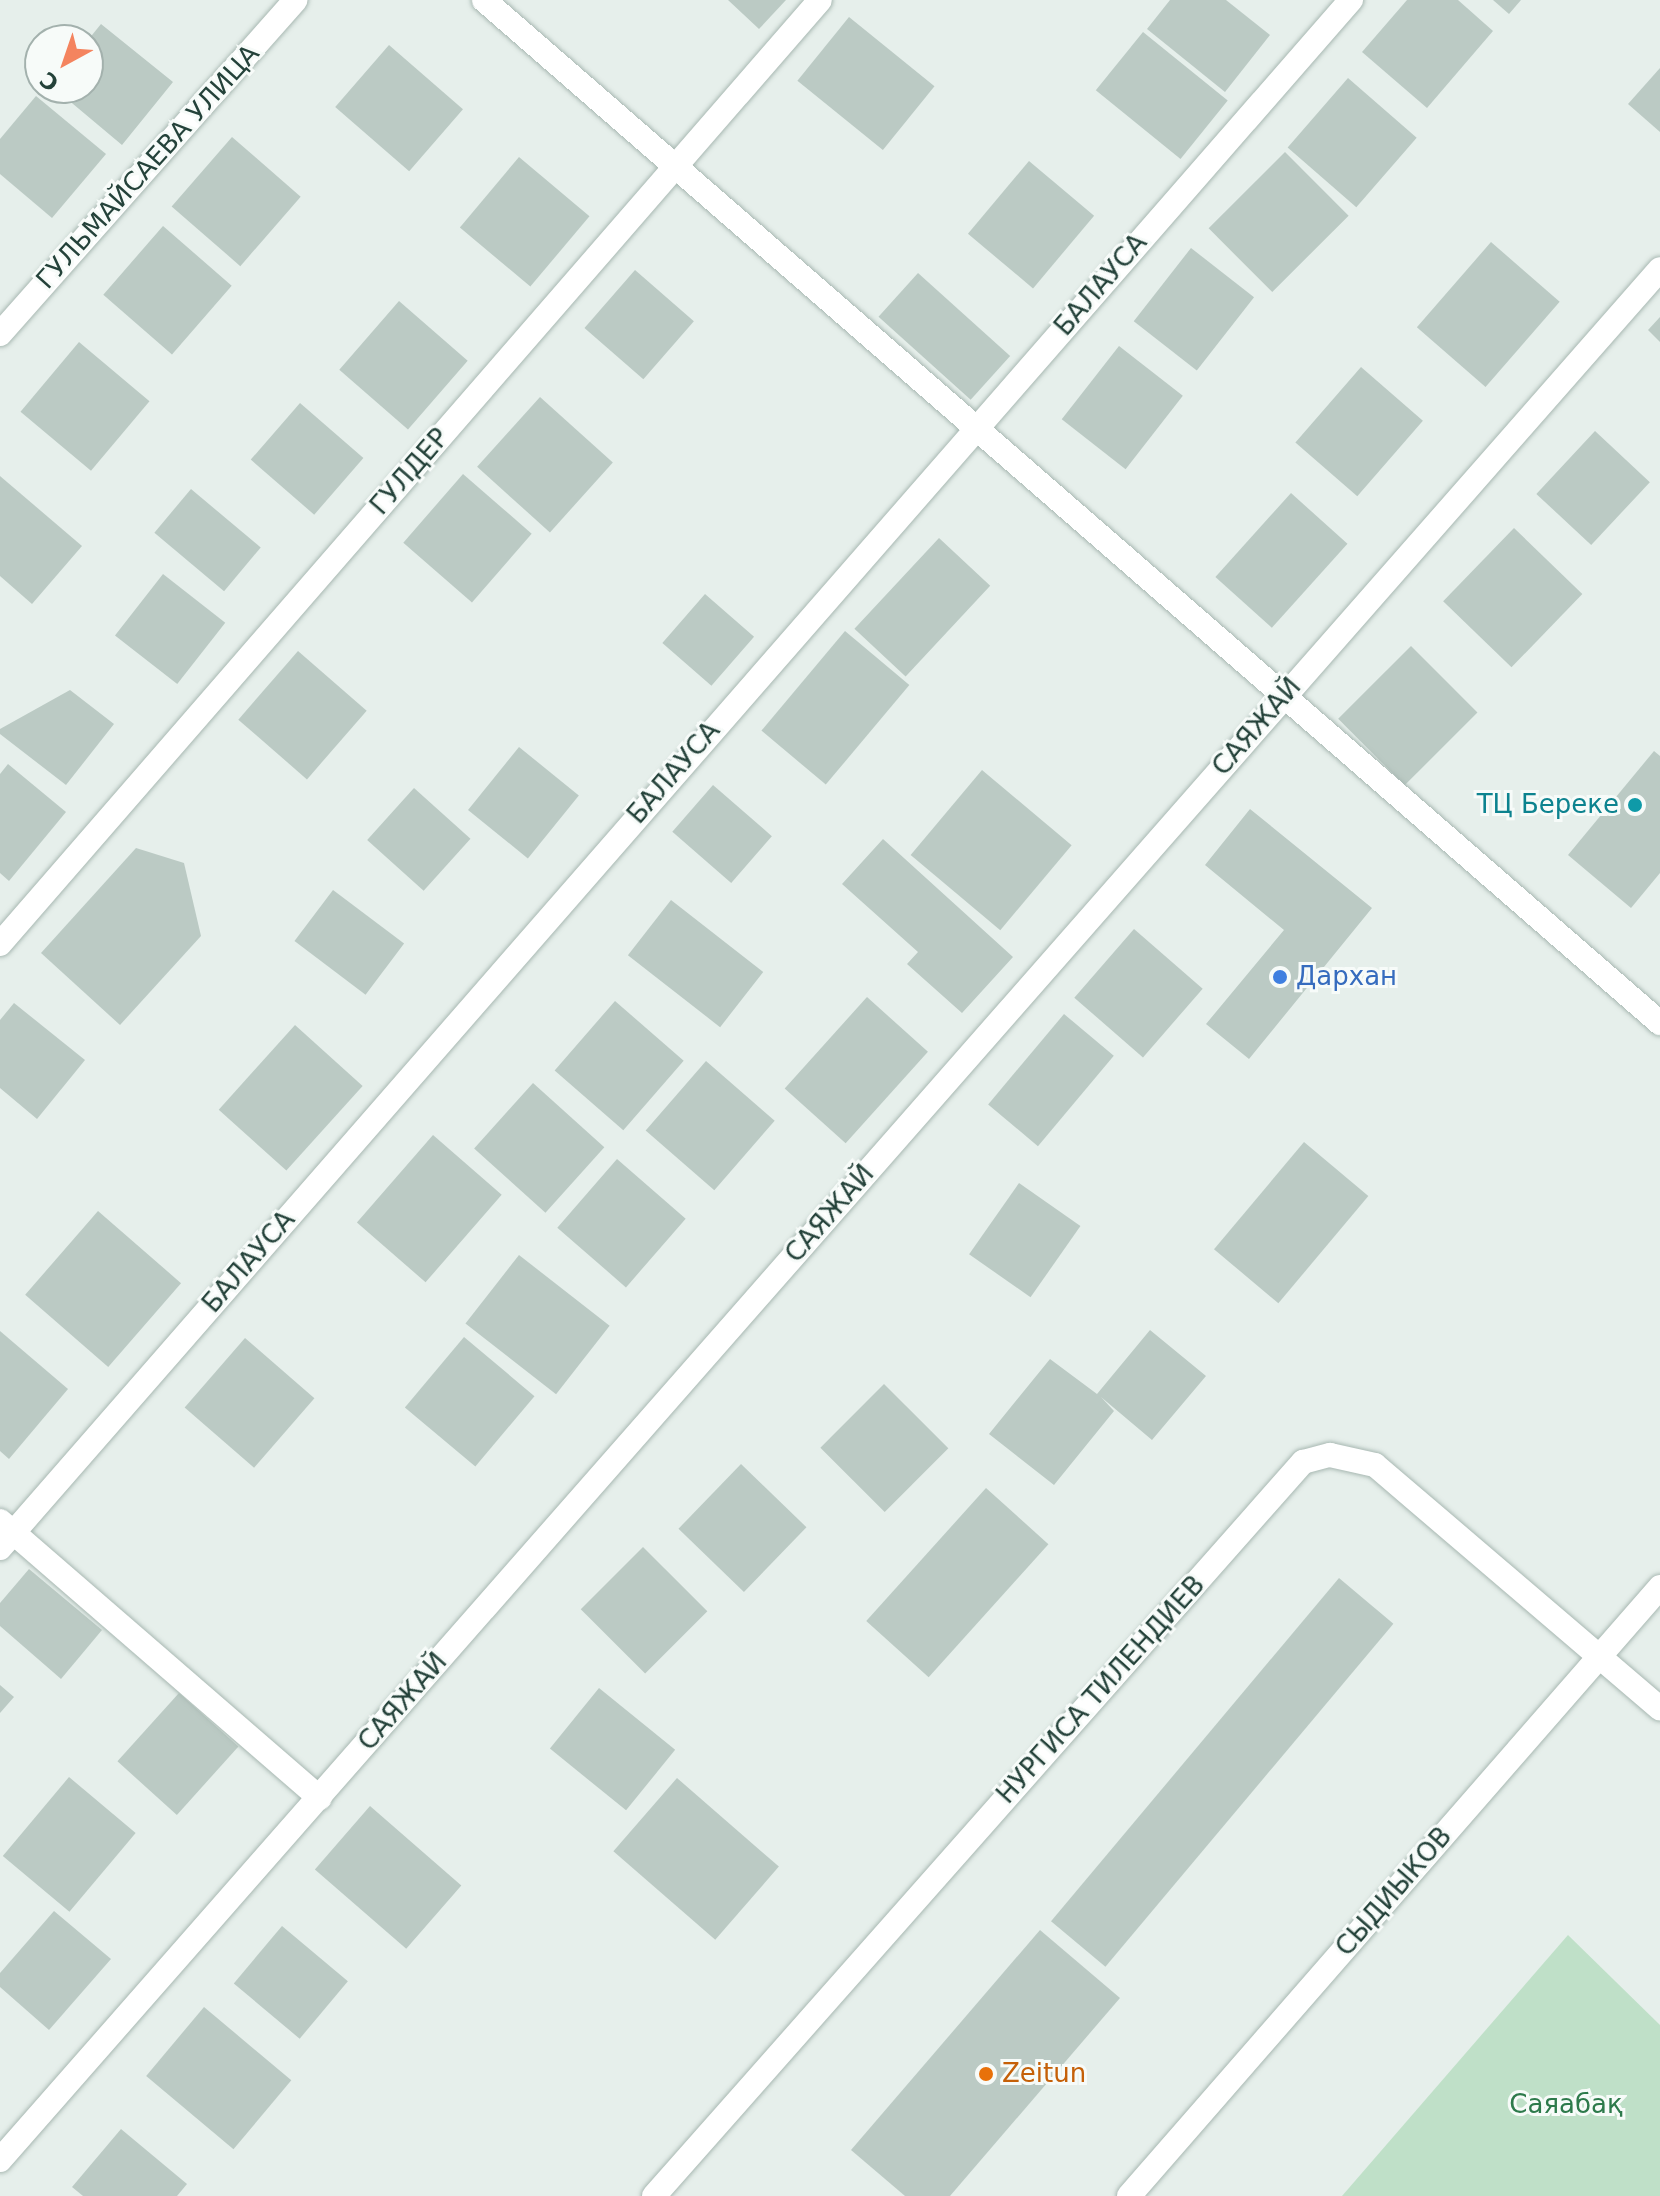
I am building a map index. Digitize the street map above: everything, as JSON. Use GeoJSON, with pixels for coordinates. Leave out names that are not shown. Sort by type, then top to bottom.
{"type":"FeatureCollection","features":[{"type":"Feature","properties":{"kind":"street","name":"ГУЛЬМАЙСАЕВА УЛИЦА"},"geometry":{"type":"LineString","coordinates":[[0,334],[295,0]]}},
{"type":"Feature","properties":{"kind":"street"},"geometry":{"type":"LineString","coordinates":[[484,0],[1660,1023]]}},
{"type":"Feature","properties":{"kind":"street","name":"ГУЛДЕР"},"geometry":{"type":"LineString","coordinates":[[0,944],[820,0]]}},
{"type":"Feature","properties":{"kind":"street","name":"БАЛАУСА"},"geometry":{"type":"LineString","coordinates":[[4,1534],[1351,0]]}},
{"type":"Feature","properties":{"kind":"street","name":"САЯЖАЙ"},"geometry":{"type":"LineString","coordinates":[[0,2160],[1660,269]]}},
{"type":"Feature","properties":{"kind":"street","name":"НУРГИСА ТИЛЕНДИЕВ"},"geometry":{"type":"LineString","coordinates":[[654,2196],[1303,1462],[1330,1455],[1375,1465],[1660,1708]]}},
{"type":"Feature","properties":{"kind":"street"},"geometry":{"type":"LineString","coordinates":[[4,1534],[320,1798]]}},
{"type":"Feature","properties":{"kind":"street","name":"СЫДИЫКОВ"},"geometry":{"type":"LineString","coordinates":[[1129,2196],[1660,1587]]}},
{"type":"Feature","properties":{"kind":"green space","name":"Саяабақ"},"geometry":{"type":"Polygon","coordinates":[[[1568,1935],[1660,2025],[1660,2196],[1342,2196],[1568,1935]]]}},
{"type":"Feature","properties":{"kind":"building"},"geometry":{"type":"Polygon","coordinates":[[[728,0],[786,0],[759,29],[728,0]]]}},
{"type":"Feature","properties":{"kind":"building"},"geometry":{"type":"Polygon","coordinates":[[[1170,0],[1226,0],[1270,35],[1225,92],[1147,29],[1170,0]]]}},
{"type":"Feature","properties":{"kind":"building"},"geometry":{"type":"Polygon","coordinates":[[[1407,0],[1458,0],[1493,31],[1427,108],[1362,52],[1407,0]]]}},
{"type":"Feature","properties":{"kind":"building"},"geometry":{"type":"Polygon","coordinates":[[[1493,0],[1521,0],[1509,14],[1493,0]]]}},
{"type":"Feature","properties":{"kind":"building"},"geometry":{"type":"Polygon","coordinates":[[[849,17],[934,86],[883,150],[797,81],[849,17]]]}},
{"type":"Feature","properties":{"kind":"building"},"geometry":{"type":"Polygon","coordinates":[[[104,26],[173,82],[122,145],[73,104],[104,104],[104,26]]]}},
{"type":"Feature","properties":{"kind":"building"},"geometry":{"type":"Polygon","coordinates":[[[1143,32],[1228,101],[1181,159],[1096,90],[1143,32]]]}},
{"type":"Feature","properties":{"kind":"building"},"geometry":{"type":"Polygon","coordinates":[[[389,45],[463,109],[409,171],[335,107],[389,45]]]}},
{"type":"Feature","properties":{"kind":"building"},"geometry":{"type":"Polygon","coordinates":[[[1660,68],[1660,132],[1628,104],[1660,68]]]}},
{"type":"Feature","properties":{"kind":"building"},"geometry":{"type":"Polygon","coordinates":[[[1348,78],[1417,138],[1356,207],[1288,147],[1348,78]]]}},
{"type":"Feature","properties":{"kind":"building"},"geometry":{"type":"Polygon","coordinates":[[[29,104],[46,104],[106,154],[52,218],[0,174],[0,139],[29,104]]]}},
{"type":"Feature","properties":{"kind":"building"},"geometry":{"type":"Polygon","coordinates":[[[232,137],[301,197],[240,266],[172,206],[232,137]]]}},
{"type":"Feature","properties":{"kind":"building"},"geometry":{"type":"Polygon","coordinates":[[[1285,152],[1349,216],[1272,292],[1209,228],[1285,152]]]}},
{"type":"Feature","properties":{"kind":"building"},"geometry":{"type":"Polygon","coordinates":[[[519,157],[589,216],[530,287],[460,227],[519,157]]]}},
{"type":"Feature","properties":{"kind":"building"},"geometry":{"type":"Polygon","coordinates":[[[1029,161],[1094,216],[1033,288],[968,234],[1029,161]]]}},
{"type":"Feature","properties":{"kind":"building"},"geometry":{"type":"Polygon","coordinates":[[[163,226],[232,286],[172,354],[103,295],[163,226]]]}},
{"type":"Feature","properties":{"kind":"building"},"geometry":{"type":"Polygon","coordinates":[[[1491,242],[1560,302],[1486,387],[1417,327],[1491,242]]]}},
{"type":"Feature","properties":{"kind":"building"},"geometry":{"type":"Polygon","coordinates":[[[1191,248],[1254,297],[1197,371],[1134,321],[1191,248]]]}},
{"type":"Feature","properties":{"kind":"building"},"geometry":{"type":"Polygon","coordinates":[[[635,270],[694,321],[643,379],[584,328],[635,270]]]}},
{"type":"Feature","properties":{"kind":"building"},"geometry":{"type":"Polygon","coordinates":[[[918,273],[1010,356],[971,400],[879,317],[918,273]]]}},
{"type":"Feature","properties":{"kind":"building"},"geometry":{"type":"Polygon","coordinates":[[[399,301],[468,361],[408,429],[339,370],[399,301]]]}},
{"type":"Feature","properties":{"kind":"building"},"geometry":{"type":"Polygon","coordinates":[[[1660,317],[1660,342],[1648,330],[1660,317]]]}},
{"type":"Feature","properties":{"kind":"building"},"geometry":{"type":"Polygon","coordinates":[[[79,342],[149,401],[91,471],[21,412],[79,342]]]}},
{"type":"Feature","properties":{"kind":"building"},"geometry":{"type":"Polygon","coordinates":[[[1119,346],[1183,396],[1126,469],[1062,419],[1119,346]]]}},
{"type":"Feature","properties":{"kind":"building"},"geometry":{"type":"Polygon","coordinates":[[[1361,367],[1423,421],[1357,496],[1295,442],[1361,367]]]}},
{"type":"Feature","properties":{"kind":"building"},"geometry":{"type":"Polygon","coordinates":[[[540,397],[613,463],[550,532],[477,467],[540,397]]]}},
{"type":"Feature","properties":{"kind":"building"},"geometry":{"type":"Polygon","coordinates":[[[300,403],[363,458],[314,515],[251,460],[300,403]]]}},
{"type":"Feature","properties":{"kind":"building"},"geometry":{"type":"Polygon","coordinates":[[[1595,431],[1650,482],[1591,545],[1536,494],[1595,431]]]}},
{"type":"Feature","properties":{"kind":"building"},"geometry":{"type":"Polygon","coordinates":[[[463,474],[532,534],[472,602],[403,543],[463,474]]]}},
{"type":"Feature","properties":{"kind":"building"},"geometry":{"type":"Polygon","coordinates":[[[0,476],[82,546],[32,604],[0,576],[0,476]]]}},
{"type":"Feature","properties":{"kind":"building"},"geometry":{"type":"Polygon","coordinates":[[[191,489],[261,547],[224,591],[154,533],[191,489]]]}},
{"type":"Feature","properties":{"kind":"building"},"geometry":{"type":"Polygon","coordinates":[[[1291,493],[1347,544],[1272,628],[1215,577],[1291,493]]]}},
{"type":"Feature","properties":{"kind":"building"},"geometry":{"type":"Polygon","coordinates":[[[1514,528],[1582,594],[1511,667],[1443,601],[1514,528]]]}},
{"type":"Feature","properties":{"kind":"building"},"geometry":{"type":"Polygon","coordinates":[[[939,538],[990,586],[906,676],[854,629],[939,538]]]}},
{"type":"Feature","properties":{"kind":"building"},"geometry":{"type":"Polygon","coordinates":[[[163,574],[225,623],[177,684],[115,635],[163,574]]]}},
{"type":"Feature","properties":{"kind":"building"},"geometry":{"type":"Polygon","coordinates":[[[705,594],[754,637],[711,686],[662,643],[705,594]]]}},
{"type":"Feature","properties":{"kind":"building"},"geometry":{"type":"Polygon","coordinates":[[[845,631],[909,685],[826,785],[761,731],[845,631]]]}},
{"type":"Feature","properties":{"kind":"building"},"geometry":{"type":"Polygon","coordinates":[[[1411,646],[1477,712],[1405,785],[1338,719],[1411,646]]]}},
{"type":"Feature","properties":{"kind":"building"},"geometry":{"type":"Polygon","coordinates":[[[298,651],[367,711],[307,779],[238,720],[298,651]]]}},
{"type":"Feature","properties":{"kind":"building"},"geometry":{"type":"Polygon","coordinates":[[[70,690],[114,724],[66,785],[0,734],[0,729],[70,690]]]}},
{"type":"Feature","properties":{"kind":"building"},"geometry":{"type":"Polygon","coordinates":[[[519,747],[579,795],[528,858],[468,810],[519,747]]]}},
{"type":"Feature","properties":{"kind":"building","name":"ТЦ Береке"},"geometry":{"type":"Polygon","coordinates":[[[1654,751],[1660,756],[1660,873],[1631,908],[1568,855],[1654,751]]]}},
{"type":"Feature","properties":{"kind":"building"},"geometry":{"type":"Polygon","coordinates":[[[8,764],[66,812],[9,881],[0,873],[0,774],[8,764]]]}},
{"type":"Feature","properties":{"kind":"building"},"geometry":{"type":"Polygon","coordinates":[[[982,770],[1072,845],[1000,930],[911,855],[982,770]]]}},
{"type":"Feature","properties":{"kind":"building"},"geometry":{"type":"Polygon","coordinates":[[[713,785],[772,836],[731,883],[672,832],[713,785]]]}},
{"type":"Feature","properties":{"kind":"building"},"geometry":{"type":"Polygon","coordinates":[[[414,788],[470,839],[424,891],[367,840],[414,788]]]}},
{"type":"Feature","properties":{"kind":"building","name":"Дархан"},"geometry":{"type":"Polygon","coordinates":[[[1250,809],[1372,908],[1249,1059],[1206,1024],[1284,930],[1205,865],[1250,809]]]}},
{"type":"Feature","properties":{"kind":"building"},"geometry":{"type":"Polygon","coordinates":[[[883,839],[1013,957],[962,1013],[907,964],[918,952],[842,884],[883,839]]]}},
{"type":"Feature","properties":{"kind":"building"},"geometry":{"type":"Polygon","coordinates":[[[136,848],[184,863],[201,936],[120,1025],[41,953],[136,848]]]}},
{"type":"Feature","properties":{"kind":"building"},"geometry":{"type":"Polygon","coordinates":[[[333,890],[404,944],[366,995],[294,941],[333,890]]]}},
{"type":"Feature","properties":{"kind":"building"},"geometry":{"type":"Polygon","coordinates":[[[671,900],[763,972],[720,1027],[628,955],[671,900]]]}},
{"type":"Feature","properties":{"kind":"building"},"geometry":{"type":"Polygon","coordinates":[[[1134,929],[1203,989],[1143,1057],[1074,998],[1134,929]]]}},
{"type":"Feature","properties":{"kind":"building"},"geometry":{"type":"Polygon","coordinates":[[[867,997],[928,1052],[846,1143],[785,1088],[867,997]]]}},
{"type":"Feature","properties":{"kind":"building"},"geometry":{"type":"Polygon","coordinates":[[[615,1001],[684,1061],[623,1130],[555,1070],[615,1001]]]}},
{"type":"Feature","properties":{"kind":"building"},"geometry":{"type":"Polygon","coordinates":[[[14,1003],[85,1060],[37,1119],[0,1088],[0,1020],[14,1003]]]}},
{"type":"Feature","properties":{"kind":"building"},"geometry":{"type":"Polygon","coordinates":[[[1064,1014],[1114,1056],[1038,1146],[988,1104],[1064,1014]]]}},
{"type":"Feature","properties":{"kind":"building"},"geometry":{"type":"Polygon","coordinates":[[[295,1025],[363,1086],[286,1171],[219,1110],[295,1025]]]}},
{"type":"Feature","properties":{"kind":"building"},"geometry":{"type":"Polygon","coordinates":[[[706,1061],[775,1121],[714,1190],[646,1130],[706,1061]]]}},
{"type":"Feature","properties":{"kind":"building"},"geometry":{"type":"Polygon","coordinates":[[[533,1083],[604,1147],[545,1213],[474,1148],[533,1083]]]}},
{"type":"Feature","properties":{"kind":"building"},"geometry":{"type":"Polygon","coordinates":[[[433,1135],[502,1195],[426,1282],[357,1223],[433,1135]]]}},
{"type":"Feature","properties":{"kind":"building"},"geometry":{"type":"Polygon","coordinates":[[[1304,1142],[1368,1196],[1278,1303],[1214,1249],[1304,1142]]]}},
{"type":"Feature","properties":{"kind":"building"},"geometry":{"type":"Polygon","coordinates":[[[617,1159],[686,1219],[626,1287],[557,1228],[617,1159]]]}},
{"type":"Feature","properties":{"kind":"building"},"geometry":{"type":"Polygon","coordinates":[[[1019,1183],[1080,1226],[1031,1297],[969,1254],[1019,1183]]]}},
{"type":"Feature","properties":{"kind":"building"},"geometry":{"type":"Polygon","coordinates":[[[98,1211],[181,1283],[108,1367],[25,1295],[98,1211]]]}},
{"type":"Feature","properties":{"kind":"building"},"geometry":{"type":"Polygon","coordinates":[[[519,1255],[610,1326],[556,1394],[465,1324],[519,1255]]]}},
{"type":"Feature","properties":{"kind":"building"},"geometry":{"type":"Polygon","coordinates":[[[1150,1330],[1206,1376],[1152,1440],[1101,1397],[1114,1411],[1054,1485],[989,1434],[1050,1359],[1097,1394],[1150,1330]]]}},
{"type":"Feature","properties":{"kind":"building"},"geometry":{"type":"Polygon","coordinates":[[[0,1331],[68,1389],[9,1459],[0,1451],[0,1331]]]}},
{"type":"Feature","properties":{"kind":"building"},"geometry":{"type":"Polygon","coordinates":[[[464,1337],[534,1396],[475,1467],[405,1407],[464,1337]]]}},
{"type":"Feature","properties":{"kind":"building"},"geometry":{"type":"Polygon","coordinates":[[[245,1338],[314,1398],[254,1468],[185,1407],[245,1338]]]}},
{"type":"Feature","properties":{"kind":"building"},"geometry":{"type":"Polygon","coordinates":[[[884,1384],[948,1448],[885,1512],[820,1448],[884,1384]]]}},
{"type":"Feature","properties":{"kind":"building"},"geometry":{"type":"Polygon","coordinates":[[[741,1464],[806,1527],[744,1592],[678,1529],[741,1464]]]}},
{"type":"Feature","properties":{"kind":"building"},"geometry":{"type":"Polygon","coordinates":[[[986,1488],[1048,1544],[929,1677],[866,1621],[986,1488]]]}},
{"type":"Feature","properties":{"kind":"building"},"geometry":{"type":"Polygon","coordinates":[[[643,1547],[707,1611],[645,1674],[581,1609],[643,1547]]]}},
{"type":"Feature","properties":{"kind":"building"},"geometry":{"type":"Polygon","coordinates":[[[29,1569],[102,1630],[61,1679],[0,1626],[0,1603],[29,1569]]]}},
{"type":"Feature","properties":{"kind":"building"},"geometry":{"type":"Polygon","coordinates":[[[1339,1578],[1393,1624],[1105,1967],[1051,1921],[1339,1578]]]}},
{"type":"Feature","properties":{"kind":"building"},"geometry":{"type":"Polygon","coordinates":[[[0,1685],[14,1697],[0,1713],[0,1685]]]}},
{"type":"Feature","properties":{"kind":"building"},"geometry":{"type":"Polygon","coordinates":[[[599,1688],[675,1750],[626,1810],[550,1749],[599,1688]]]}},
{"type":"Feature","properties":{"kind":"building"},"geometry":{"type":"Polygon","coordinates":[[[179,1693],[238,1747],[177,1815],[117,1761],[179,1693]]]}},
{"type":"Feature","properties":{"kind":"building"},"geometry":{"type":"Polygon","coordinates":[[[69,1777],[136,1833],[69,1912],[3,1856],[69,1777]]]}},
{"type":"Feature","properties":{"kind":"building"},"geometry":{"type":"Polygon","coordinates":[[[677,1778],[779,1867],[715,1940],[613,1851],[677,1778]]]}},
{"type":"Feature","properties":{"kind":"building"},"geometry":{"type":"Polygon","coordinates":[[[370,1806],[461,1885],[406,1949],[315,1869],[370,1806]]]}},
{"type":"Feature","properties":{"kind":"building"},"geometry":{"type":"Polygon","coordinates":[[[54,1911],[111,1959],[49,2030],[0,1987],[0,1973],[54,1911]]]}},
{"type":"Feature","properties":{"kind":"building"},"geometry":{"type":"Polygon","coordinates":[[[282,1926],[348,1981],[300,2039],[234,1983],[282,1926]]]}},
{"type":"Feature","properties":{"kind":"building","name":"Zeitun"},"geometry":{"type":"Polygon","coordinates":[[[1040,1930],[1120,1998],[950,2196],[905,2196],[851,2150],[1040,1930]]]}},
{"type":"Feature","properties":{"kind":"building"},"geometry":{"type":"Polygon","coordinates":[[[204,2007],[291,2080],[233,2149],[146,2076],[204,2007]]]}},
{"type":"Feature","properties":{"kind":"building"},"geometry":{"type":"Polygon","coordinates":[[[121,2129],[187,2184],[177,2196],[83,2196],[72,2187],[121,2129]]]}},
{"type":"Feature","properties":{"kind":"place","name":"ТЦ Береке"},"geometry":{"type":"Point","coordinates":[1635,805]}},
{"type":"Feature","properties":{"kind":"place","name":"Дархан"},"geometry":{"type":"Point","coordinates":[1280,977]}},
{"type":"Feature","properties":{"kind":"place","name":"Zeitun"},"geometry":{"type":"Point","coordinates":[986,2074]}}]}
